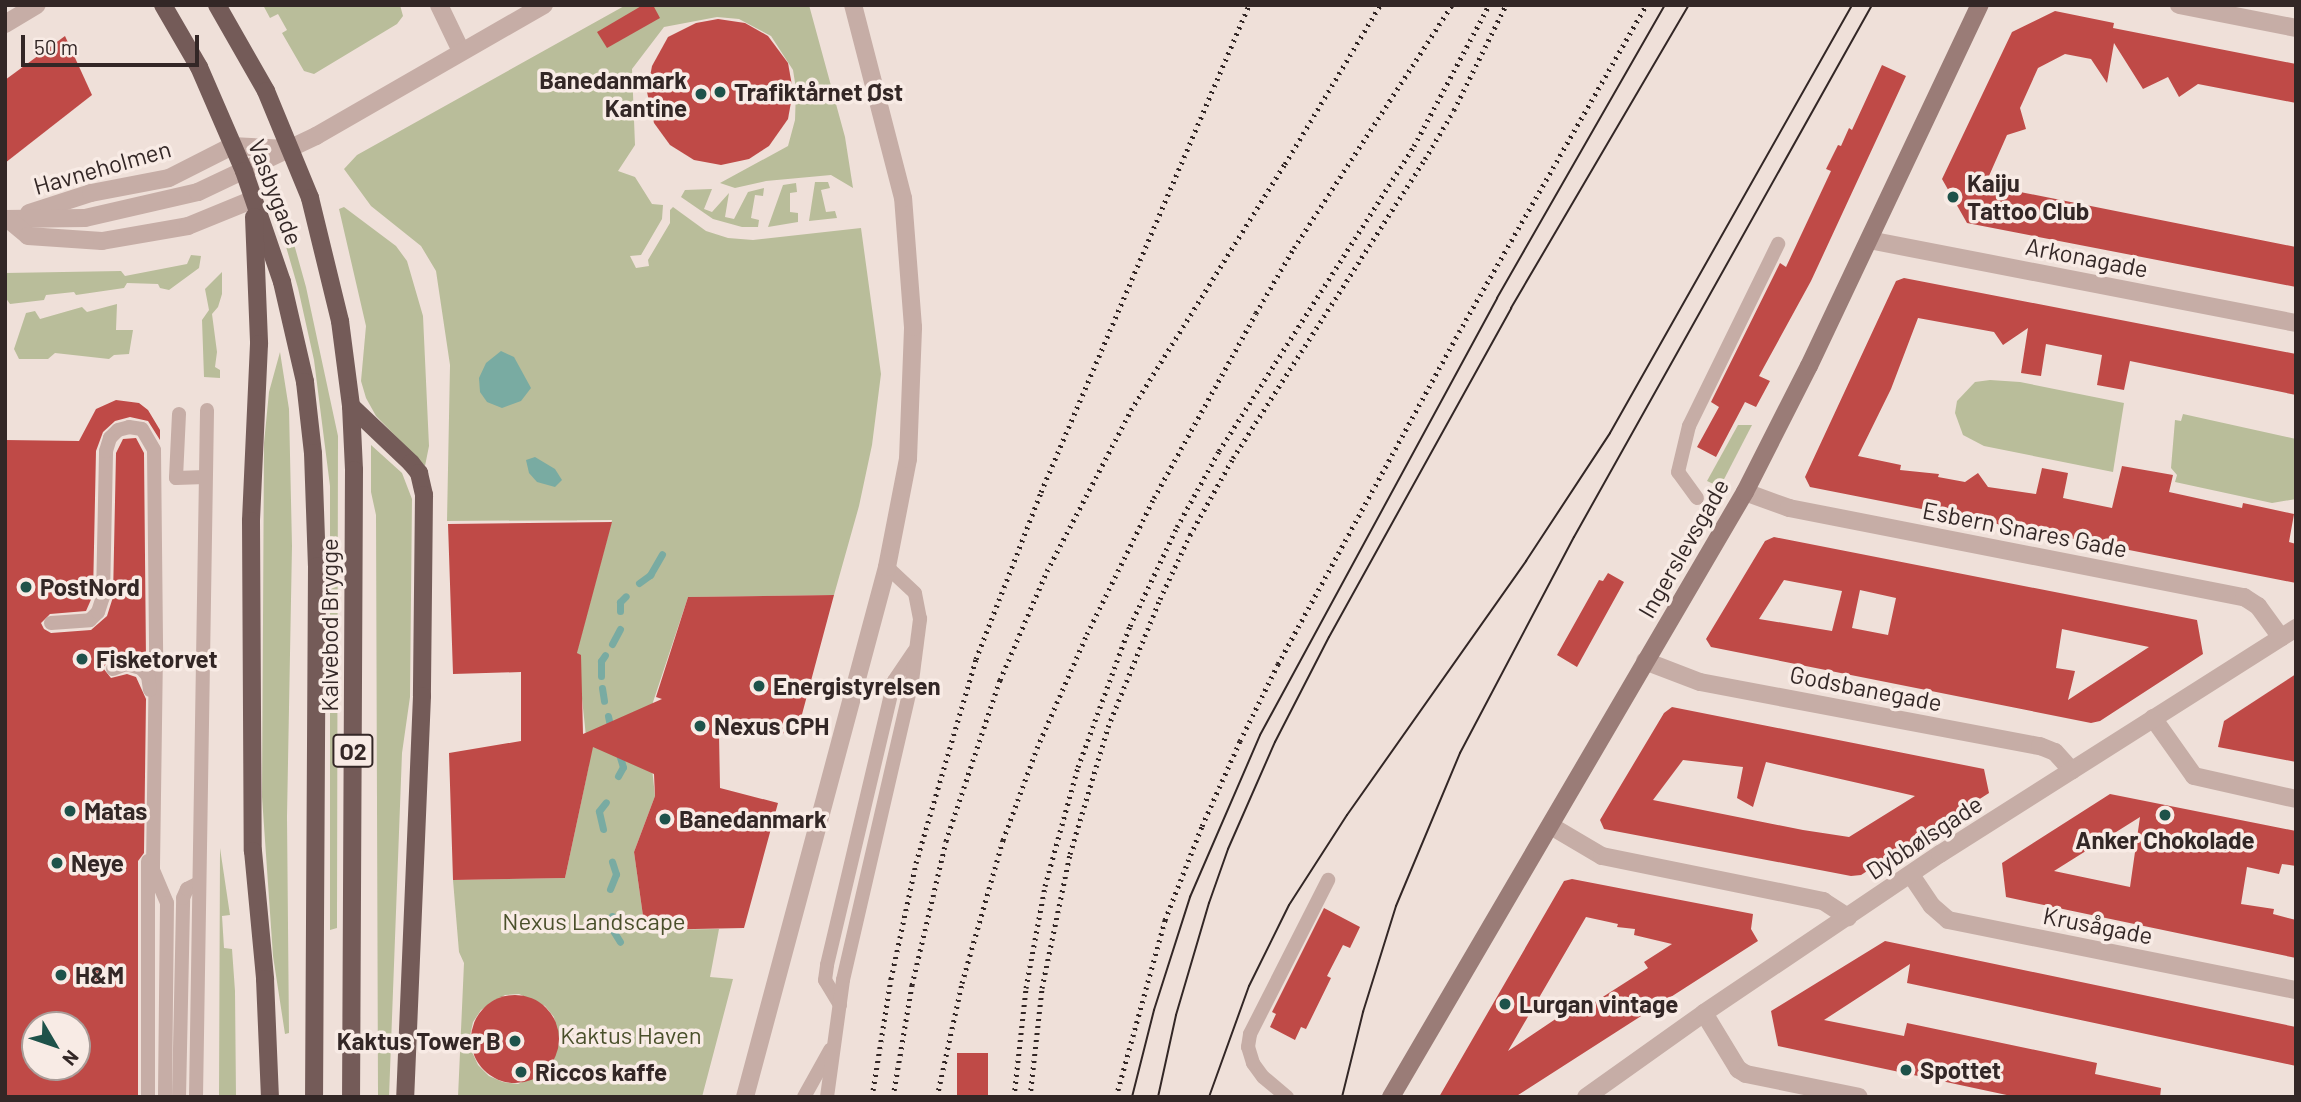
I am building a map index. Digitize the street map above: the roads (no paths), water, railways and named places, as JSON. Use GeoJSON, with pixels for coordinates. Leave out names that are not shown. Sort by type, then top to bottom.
{"type":"FeatureCollection","features":[{"type":"Feature","properties":{"kind":"main road","name":"Vasbygade"},"geometry":{"type":"LineString","coordinates":[[163,5],[199,67],[244,171],[282,282],[308,409]]}},
{"type":"Feature","properties":{"kind":"main road","name":"Vasbygade"},"geometry":{"type":"LineString","coordinates":[[217,5],[266,91],[310,198],[340,321],[351,406]]}},
{"type":"Feature","properties":{"kind":"main road"},"geometry":{"type":"LineString","coordinates":[[254,199],[259,344],[251,521],[253,851],[265,979],[270,1097]]}},
{"type":"Feature","properties":{"kind":"main road","name":"Kalvebod Brygge"},"geometry":{"type":"LineString","coordinates":[[351,406],[354,484],[351,1097]]}},
{"type":"Feature","properties":{"kind":"main road"},"geometry":{"type":"LineString","coordinates":[[351,406],[411,463],[419,473],[425,495],[422,696],[405,1097]]}},
{"type":"Feature","properties":{"kind":"main road","name":"Kalvebod Brygge"},"geometry":{"type":"LineString","coordinates":[[308,409],[317,566],[314,1097]]}},
{"type":"Feature","properties":{"kind":"street"},"geometry":{"type":"LineString","coordinates":[[5,24],[37,5]]}},
{"type":"Feature","properties":{"kind":"street"},"geometry":{"type":"LineString","coordinates":[[439,5],[461,51]]}},
{"type":"Feature","properties":{"kind":"street"},"geometry":{"type":"LineString","coordinates":[[290,149],[544,5]]}},
{"type":"Feature","properties":{"kind":"street"},"geometry":{"type":"LineString","coordinates":[[745,1097],[887,567],[908,459],[913,319],[903,198],[853,5]]}},
{"type":"Feature","properties":{"kind":"street","name":"Ingerslevsgade"},"geometry":{"type":"LineString","coordinates":[[1391,1097],[1745,492],[1869,240],[1980,5]]}},
{"type":"Feature","properties":{"kind":"street"},"geometry":{"type":"LineString","coordinates":[[2179,5],[2296,28]]}},
{"type":"Feature","properties":{"kind":"street","name":"Havneholmen"},"geometry":{"type":"LineString","coordinates":[[7,219],[92,194],[169,178],[232,146],[290,149]]}},
{"type":"Feature","properties":{"kind":"street","name":"Havneholmen"},"geometry":{"type":"LineString","coordinates":[[7,219],[85,218],[198,192],[290,149]]}},
{"type":"Feature","properties":{"kind":"street","name":"Havneholmen"},"geometry":{"type":"LineString","coordinates":[[7,219],[28,236],[102,241],[188,226],[254,199]]}},
{"type":"Feature","properties":{"kind":"street","name":"Arkonagade"},"geometry":{"type":"LineString","coordinates":[[1869,240],[2296,323]]}},
{"type":"Feature","properties":{"kind":"street","name":"Esbern Snares Gade"},"geometry":{"type":"LineString","coordinates":[[1745,492],[1789,508],[2244,597],[2288,633]]}},
{"type":"Feature","properties":{"kind":"street","name":"Dybbølsgade"},"geometry":{"type":"LineString","coordinates":[[1586,1097],[1704,1013],[1911,875],[2288,633]]}},
{"type":"Feature","properties":{"kind":"street","name":"Godsbanegade"},"geometry":{"type":"LineString","coordinates":[[1645,661],[1700,682],[2040,746],[2055,752],[2072,771]]}},
{"type":"Feature","properties":{"kind":"street"},"geometry":{"type":"LineString","coordinates":[[2153,719],[2194,776],[2296,799]]}},
{"type":"Feature","properties":{"kind":"street"},"geometry":{"type":"LineString","coordinates":[[1551,827],[1602,856],[1823,901],[1848,917]]}},
{"type":"Feature","properties":{"kind":"street","name":"Krusågade"},"geometry":{"type":"LineString","coordinates":[[1911,875],[1932,906],[1948,920],[2296,990]]}},
{"type":"Feature","properties":{"kind":"street"},"geometry":{"type":"LineString","coordinates":[[1704,1013],[1738,1069],[1746,1074],[1858,1097]]}},
{"type":"Feature","properties":{"kind":"lane"},"geometry":{"type":"LineString","coordinates":[[1697,498],[1678,471],[1689,426],[1778,244]]}},
{"type":"Feature","properties":{"kind":"lane"},"geometry":{"type":"LineString","coordinates":[[196,1097],[197,884],[207,410]]}},
{"type":"Feature","properties":{"kind":"lane"},"geometry":{"type":"LineString","coordinates":[[179,414],[176,478],[205,478]]}},
{"type":"Feature","properties":{"kind":"lane"},"geometry":{"type":"LineString","coordinates":[[51,623],[90,620],[98,612],[103,597],[106,451],[110,438],[118,430],[129,427],[142,429],[153,450],[156,652],[153,870],[167,903],[165,1097]]}},
{"type":"Feature","properties":{"kind":"lane"},"geometry":{"type":"LineString","coordinates":[[827,1097],[839,1005],[912,681],[920,620],[915,593],[887,567]]}},
{"type":"Feature","properties":{"kind":"lane"},"geometry":{"type":"LineString","coordinates":[[113,669],[126,664],[141,668],[148,676],[150,687],[148,1089]]}},
{"type":"Feature","properties":{"kind":"lane"},"geometry":{"type":"LineString","coordinates":[[1287,1097],[1263,1077],[1253,1063],[1248,1047],[1250,1034],[1328,880]]}},
{"type":"Feature","properties":{"kind":"lane"},"geometry":{"type":"LineString","coordinates":[[179,1097],[183,898],[187,889],[197,884]]}},
{"type":"Feature","properties":{"kind":"lane"},"geometry":{"type":"LineString","coordinates":[[804,1097],[834,1042]]}},
{"type":"Feature","properties":{"kind":"water"},"geometry":{"type":"Polygon","coordinates":[[[501,351],[514,357],[531,388],[521,401],[502,408],[487,402],[480,392],[479,378],[486,363],[501,351]]]}},
{"type":"Feature","properties":{"kind":"water"},"geometry":{"type":"Polygon","coordinates":[[[535,457],[555,469],[562,480],[555,487],[537,482],[529,473],[526,460],[535,457]]]}},
{"type":"Feature","properties":{"kind":"waterway"},"geometry":{"type":"LineString","coordinates":[[639,583],[650,575],[662,554]]}},
{"type":"Feature","properties":{"kind":"waterway"},"geometry":{"type":"LineString","coordinates":[[620,611],[620,602],[626,596]]}},
{"type":"Feature","properties":{"kind":"waterway"},"geometry":{"type":"LineString","coordinates":[[612,644],[620,629]]}},
{"type":"Feature","properties":{"kind":"waterway"},"geometry":{"type":"LineString","coordinates":[[601,676],[601,661],[605,655]]}},
{"type":"Feature","properties":{"kind":"waterway"},"geometry":{"type":"LineString","coordinates":[[602,688],[604,701]]}},
{"type":"Feature","properties":{"kind":"waterway"},"geometry":{"type":"LineString","coordinates":[[608,716],[611,730]]}},
{"type":"Feature","properties":{"kind":"waterway"},"geometry":{"type":"LineString","coordinates":[[618,751],[623,767],[618,776]]}},
{"type":"Feature","properties":{"kind":"waterway"},"geometry":{"type":"LineString","coordinates":[[603,829],[599,811],[606,802]]}},
{"type":"Feature","properties":{"kind":"waterway"},"geometry":{"type":"LineString","coordinates":[[610,889],[616,874],[612,862]]}},
{"type":"Feature","properties":{"kind":"waterway"},"geometry":{"type":"LineString","coordinates":[[612,916],[612,929],[620,942]]}},
{"type":"Feature","properties":{"kind":"tram line"},"geometry":{"type":"LineString","coordinates":[[1132,1097],[1154,1010],[1190,897],[1260,735],[1497,298],[1665,5]]}},
{"type":"Feature","properties":{"kind":"tram line"},"geometry":{"type":"LineString","coordinates":[[1158,1097],[1176,1015],[1209,903],[1228,849],[1275,742],[1329,637],[1511,308],[1689,5]]}},
{"type":"Feature","properties":{"kind":"tram line"},"geometry":{"type":"LineString","coordinates":[[1209,1097],[1249,986],[1289,905],[1347,815],[1526,561],[1610,433],[1852,5]]}},
{"type":"Feature","properties":{"kind":"tram line"},"geometry":{"type":"LineString","coordinates":[[1342,1097],[1363,1012],[1396,906],[1460,753],[1574,537],[1872,5]]}},
{"type":"Feature","properties":{"kind":"railway"},"geometry":{"type":"LineString","coordinates":[[872,1097],[891,979],[916,863],[976,659],[1041,492],[1249,5]]}},
{"type":"Feature","properties":{"kind":"railway"},"geometry":{"type":"LineString","coordinates":[[893,1097],[912,985],[946,841],[1000,680],[1047,571],[1131,410],[1285,164],[1380,5]]}},
{"type":"Feature","properties":{"kind":"railway"},"geometry":{"type":"LineString","coordinates":[[937,1097],[962,983],[1003,840],[1037,748],[1087,634],[1154,498],[1256,313],[1294,248],[1452,5]]}},
{"type":"Feature","properties":{"kind":"railway"},"geometry":{"type":"LineString","coordinates":[[1014,1097],[1026,988],[1045,886],[1078,767],[1130,626],[1177,527],[1219,451],[1414,146],[1489,5]]}},
{"type":"Feature","properties":{"kind":"railway"},"geometry":{"type":"LineString","coordinates":[[1030,1097],[1042,988],[1070,854],[1108,727],[1160,599],[1190,535],[1233,458],[1454,110],[1506,5]]}},
{"type":"Feature","properties":{"kind":"railway"},"geometry":{"type":"LineString","coordinates":[[1116,1097],[1165,920],[1202,826],[1240,741],[1278,664],[1459,332],[1646,5]]}},
{"type":"Feature","properties":{"kind":"place","name":"Trafiktårnet Øst"},"geometry":{"type":"Point","coordinates":[720,92]}},
{"type":"Feature","properties":{"kind":"place","name":"Banedanmark Kantine"},"geometry":{"type":"Point","coordinates":[701,94]}},
{"type":"Feature","properties":{"kind":"place","name":"Kaiju Tattoo Club"},"geometry":{"type":"Point","coordinates":[1953,197]}},
{"type":"Feature","properties":{"kind":"place","name":"PostNord"},"geometry":{"type":"Point","coordinates":[26,587]}},
{"type":"Feature","properties":{"kind":"place","name":"Fisketorvet"},"geometry":{"type":"Point","coordinates":[82,659]}},
{"type":"Feature","properties":{"kind":"place","name":"Energistyrelsen"},"geometry":{"type":"Point","coordinates":[759,686]}},
{"type":"Feature","properties":{"kind":"place","name":"Nexus CPH"},"geometry":{"type":"Point","coordinates":[700,726]}},
{"type":"Feature","properties":{"kind":"place","name":"Matas"},"geometry":{"type":"Point","coordinates":[70,811]}},
{"type":"Feature","properties":{"kind":"place","name":"Anker Chokolade"},"geometry":{"type":"Point","coordinates":[2165,815]}},
{"type":"Feature","properties":{"kind":"place","name":"Banedanmark"},"geometry":{"type":"Point","coordinates":[665,819]}},
{"type":"Feature","properties":{"kind":"place","name":"Neye"},"geometry":{"type":"Point","coordinates":[57,863]}},
{"type":"Feature","properties":{"kind":"place","name":"H&M"},"geometry":{"type":"Point","coordinates":[61,975]}},
{"type":"Feature","properties":{"kind":"place","name":"Lurgan vintage"},"geometry":{"type":"Point","coordinates":[1505,1004]}},
{"type":"Feature","properties":{"kind":"place","name":"Kaktus Tower B"},"geometry":{"type":"Point","coordinates":[515,1041]}},
{"type":"Feature","properties":{"kind":"place","name":"Spottet"},"geometry":{"type":"Point","coordinates":[1906,1070]}},
{"type":"Feature","properties":{"kind":"place","name":"Riccos kaffe"},"geometry":{"type":"Point","coordinates":[521,1072]}},
{"type":"Feature","properties":{"kind":"park label","name":"Nexus Landscape"},"geometry":{"type":"Point","coordinates":[594,921]}},
{"type":"Feature","properties":{"kind":"park label","name":"Kaktus Haven"},"geometry":{"type":"Point","coordinates":[631,1035]}}]}
